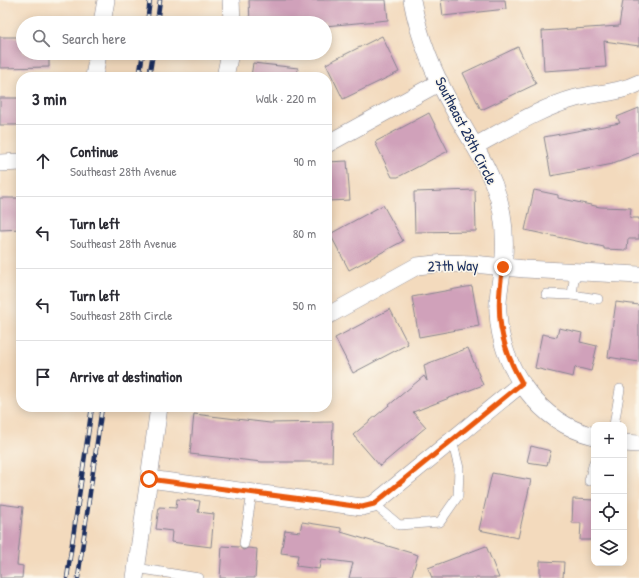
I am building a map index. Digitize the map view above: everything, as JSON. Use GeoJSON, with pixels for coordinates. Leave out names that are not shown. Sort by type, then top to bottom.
{"type":"FeatureCollection","features":[{"type":"Feature","properties":{"kind":"street"},"geometry":{"type":"LineString","coordinates":[[103,16],[106,0]]}},
{"type":"Feature","properties":{"kind":"street"},"geometry":{"type":"LineString","coordinates":[[231,0],[232,16]]}},
{"type":"Feature","properties":{"kind":"street","name":"Southeast 28th Circle"},"geometry":{"type":"LineString","coordinates":[[412,0],[429,57],[440,82],[454,110],[484,161],[495,186],[501,212],[504,239],[503,267],[498,306],[502,337],[509,359],[522,383],[546,412],[565,426],[591,435]]}},
{"type":"Feature","properties":{"kind":"street"},"geometry":{"type":"LineString","coordinates":[[95,72],[97,60]]}},
{"type":"Feature","properties":{"kind":"street"},"geometry":{"type":"LineString","coordinates":[[226,72],[229,60]]}},
{"type":"Feature","properties":{"kind":"street"},"geometry":{"type":"LineString","coordinates":[[332,141],[440,82]]}},
{"type":"Feature","properties":{"kind":"street"},"geometry":{"type":"LineString","coordinates":[[475,146],[554,106],[576,98],[614,92],[639,83]]}},
{"type":"Feature","properties":{"kind":"street"},"geometry":{"type":"LineString","coordinates":[[0,163],[16,162]]}},
{"type":"Feature","properties":{"kind":"street","name":"27th Way"},"geometry":{"type":"LineString","coordinates":[[332,313],[417,266],[445,263],[639,275]]}},
{"type":"Feature","properties":{"kind":"street"},"geometry":{"type":"LineString","coordinates":[[149,479],[362,507],[374,504],[522,383]]}},
{"type":"Feature","properties":{"kind":"street"},"geometry":{"type":"LineString","coordinates":[[135,573],[158,412]]}},
{"type":"Feature","properties":{"kind":"street"},"geometry":{"type":"LineString","coordinates":[[627,442],[639,444]]}},
{"type":"Feature","properties":{"kind":"lane"},"geometry":{"type":"LineString","coordinates":[[572,296],[575,272]]}},
{"type":"Feature","properties":{"kind":"lane"},"geometry":{"type":"LineString","coordinates":[[546,294],[598,299]]}},
{"type":"Feature","properties":{"kind":"lane"},"geometry":{"type":"LineString","coordinates":[[614,422],[620,389]]}},
{"type":"Feature","properties":{"kind":"lane"},"geometry":{"type":"LineString","coordinates":[[374,504],[399,525],[440,522],[458,496],[459,468],[452,440]]}},
{"type":"Feature","properties":{"kind":"lane"},"geometry":{"type":"LineString","coordinates":[[589,481],[591,473]]}},
{"type":"Feature","properties":{"kind":"lane"},"geometry":{"type":"LineString","coordinates":[[244,544],[252,493]]}},
{"type":"Feature","properties":{"kind":"lane"},"geometry":{"type":"LineString","coordinates":[[135,573],[199,578]]}},
{"type":"Feature","properties":{"kind":"building"},"geometry":{"type":"Polygon","coordinates":[[[249,0],[386,0],[388,20],[332,25],[332,16],[250,16],[249,0]]]}},
{"type":"Feature","properties":{"kind":"building"},"geometry":{"type":"Polygon","coordinates":[[[441,0],[505,0],[506,9],[443,16],[441,0]]]}},
{"type":"Feature","properties":{"kind":"building"},"geometry":{"type":"Polygon","coordinates":[[[623,0],[639,0],[639,46],[604,41],[606,67],[544,71],[542,31],[619,26],[623,0]]]}},
{"type":"Feature","properties":{"kind":"building"},"geometry":{"type":"Polygon","coordinates":[[[382,36],[399,72],[343,99],[332,76],[332,72],[330,72],[326,64],[382,36]]]}},
{"type":"Feature","properties":{"kind":"building"},"geometry":{"type":"Polygon","coordinates":[[[0,37],[16,37],[16,60],[49,60],[49,67],[0,68],[0,37]]]}},
{"type":"Feature","properties":{"kind":"building"},"geometry":{"type":"Polygon","coordinates":[[[518,47],[536,84],[481,110],[463,73],[518,47]]]}},
{"type":"Feature","properties":{"kind":"building"},"geometry":{"type":"Polygon","coordinates":[[[253,63],[298,68],[298,72],[252,72],[253,63]]]}},
{"type":"Feature","properties":{"kind":"building"},"geometry":{"type":"Polygon","coordinates":[[[0,98],[16,98],[16,125],[0,125],[0,98]]]}},
{"type":"Feature","properties":{"kind":"building"},"geometry":{"type":"Polygon","coordinates":[[[639,108],[639,153],[613,164],[551,176],[544,137],[620,123],[617,117],[639,108]]]}},
{"type":"Feature","properties":{"kind":"building"},"geometry":{"type":"Polygon","coordinates":[[[429,113],[448,151],[398,177],[392,177],[375,142],[429,113]]]}},
{"type":"Feature","properties":{"kind":"building"},"geometry":{"type":"Polygon","coordinates":[[[347,161],[350,200],[332,201],[332,162],[347,161]]]}},
{"type":"Feature","properties":{"kind":"building"},"geometry":{"type":"Polygon","coordinates":[[[475,190],[476,231],[415,232],[414,192],[475,190]]]}},
{"type":"Feature","properties":{"kind":"building"},"geometry":{"type":"Polygon","coordinates":[[[534,190],[558,195],[558,198],[600,207],[631,208],[630,218],[639,218],[639,239],[628,239],[627,250],[604,249],[604,247],[525,230],[534,190]]]}},
{"type":"Feature","properties":{"kind":"building"},"geometry":{"type":"Polygon","coordinates":[[[0,198],[16,198],[16,229],[0,230],[0,198]]]}},
{"type":"Feature","properties":{"kind":"building"},"geometry":{"type":"Polygon","coordinates":[[[383,205],[403,241],[349,270],[332,238],[332,233],[383,205]]]}},
{"type":"Feature","properties":{"kind":"building"},"geometry":{"type":"Polygon","coordinates":[[[472,286],[479,326],[419,337],[412,297],[472,286]]]}},
{"type":"Feature","properties":{"kind":"building"},"geometry":{"type":"Polygon","coordinates":[[[616,302],[639,305],[639,362],[608,357],[616,302]]]}},
{"type":"Feature","properties":{"kind":"building"},"geometry":{"type":"Polygon","coordinates":[[[390,309],[408,344],[353,373],[335,338],[390,309]]]}},
{"type":"Feature","properties":{"kind":"building"},"geometry":{"type":"Polygon","coordinates":[[[559,328],[582,333],[580,342],[597,346],[591,371],[575,367],[573,377],[535,368],[542,334],[557,337],[559,328]]]}},
{"type":"Feature","properties":{"kind":"building"},"geometry":{"type":"Polygon","coordinates":[[[468,348],[483,385],[413,412],[426,427],[380,466],[353,435],[424,376],[427,381],[424,365],[468,348]]]}},
{"type":"Feature","properties":{"kind":"building"},"geometry":{"type":"Polygon","coordinates":[[[194,414],[270,423],[333,422],[332,462],[262,462],[190,454],[194,414]]]}},
{"type":"Feature","properties":{"kind":"building"},"geometry":{"type":"Polygon","coordinates":[[[531,446],[551,451],[547,465],[527,462],[531,446]]]}},
{"type":"Feature","properties":{"kind":"building"},"geometry":{"type":"Polygon","coordinates":[[[492,473],[531,480],[518,538],[479,530],[492,473]]]}},
{"type":"Feature","properties":{"kind":"building"},"geometry":{"type":"Polygon","coordinates":[[[177,499],[200,501],[198,512],[214,514],[211,547],[171,542],[172,531],[156,529],[159,507],[176,508],[177,499]]]}},
{"type":"Feature","properties":{"kind":"building"},"geometry":{"type":"Polygon","coordinates":[[[573,499],[591,500],[591,540],[580,540],[581,523],[572,523],[573,499]]]}},
{"type":"Feature","properties":{"kind":"building"},"geometry":{"type":"Polygon","coordinates":[[[0,504],[23,507],[17,565],[23,566],[22,578],[0,578],[0,504]]]}},
{"type":"Feature","properties":{"kind":"building"},"geometry":{"type":"Polygon","coordinates":[[[302,522],[341,528],[341,532],[418,555],[411,578],[349,578],[353,563],[321,559],[319,569],[296,566],[298,555],[281,553],[285,530],[300,532],[302,522]]]}},
{"type":"Feature","properties":{"kind":"building"},"geometry":{"type":"Polygon","coordinates":[[[222,546],[239,547],[243,550],[248,548],[257,549],[255,578],[220,578],[222,546]]]}},
{"type":"Feature","properties":{"kind":"building"},"geometry":{"type":"Polygon","coordinates":[[[486,546],[499,578],[432,578],[428,568],[486,546]]]}},
{"type":"Feature","properties":{"kind":"building"},"geometry":{"type":"Polygon","coordinates":[[[540,561],[564,562],[563,578],[540,578],[540,561]]]}},
{"type":"Feature","properties":{"kind":"railway"},"geometry":{"type":"LineString","coordinates":[[148,16],[150,0]]}},
{"type":"Feature","properties":{"kind":"railway"},"geometry":{"type":"LineString","coordinates":[[158,16],[160,0]]}},
{"type":"Feature","properties":{"kind":"railway"},"geometry":{"type":"LineString","coordinates":[[140,72],[142,60]]}},
{"type":"Feature","properties":{"kind":"railway"},"geometry":{"type":"LineString","coordinates":[[150,72],[152,60]]}},
{"type":"Feature","properties":{"kind":"railway"},"geometry":{"type":"LineString","coordinates":[[67,578],[91,412]]}},
{"type":"Feature","properties":{"kind":"railway"},"geometry":{"type":"LineString","coordinates":[[78,578],[101,412]]}},
{"type":"Feature","properties":{"kind":"route"},"geometry":{"type":"LineString","coordinates":[[149,479],[362,507],[374,504],[522,383],[509,359],[502,337],[498,314],[499,290],[503,267]]}}]}
